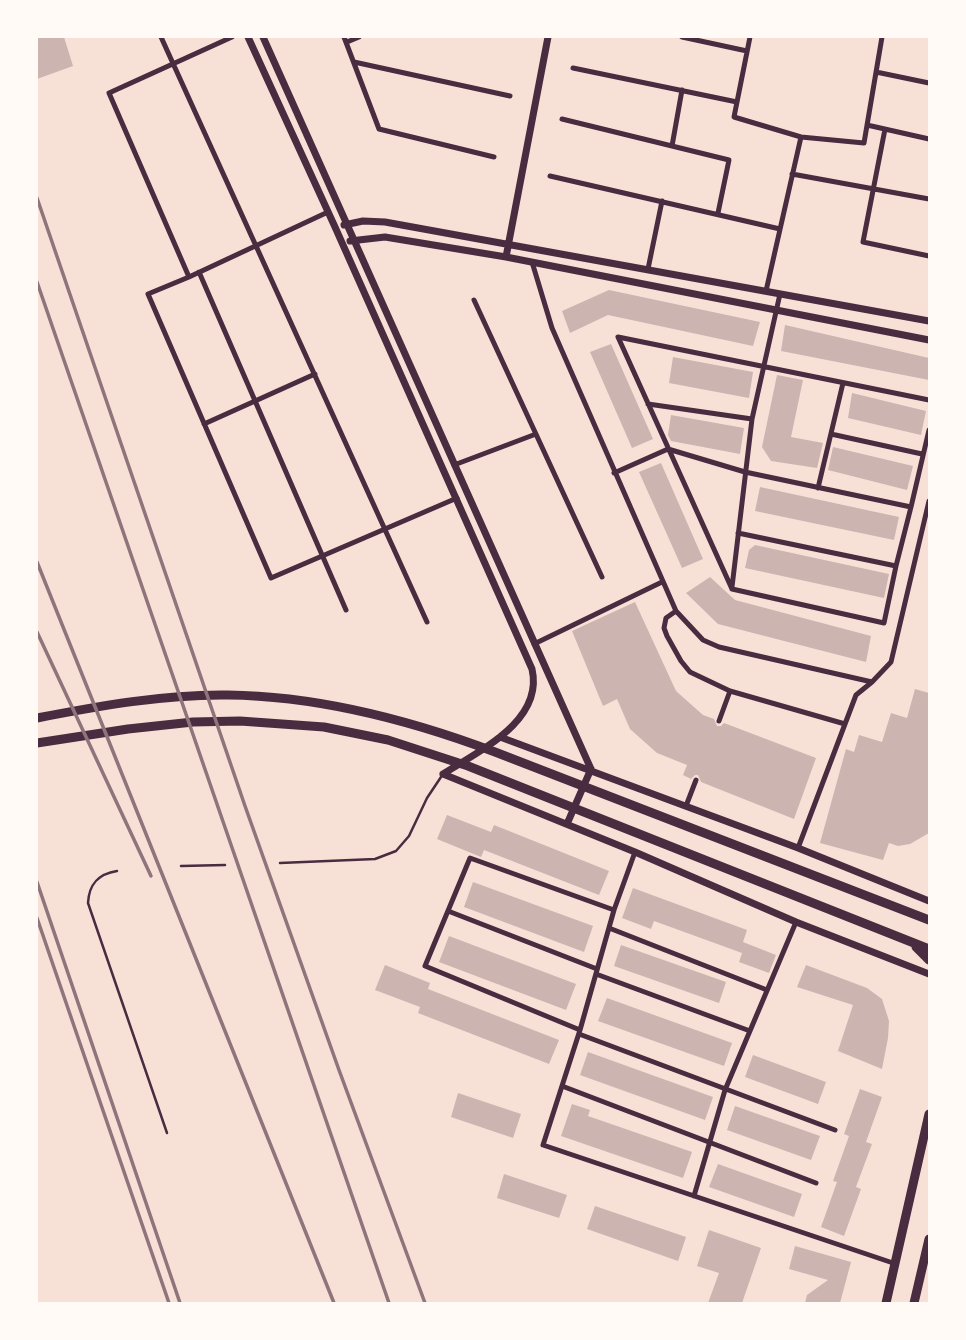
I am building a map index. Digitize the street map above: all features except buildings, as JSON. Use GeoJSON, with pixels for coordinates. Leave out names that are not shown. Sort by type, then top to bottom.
{"type":"FeatureCollection","features":[{"type":"Feature","properties":{"kind":"main road"},"geometry":{"type":"LineString","coordinates":[[37,718],[125,704],[227,695],[339,707],[459,738],[824,878],[915,914],[929,923]]}},
{"type":"Feature","properties":{"kind":"main road"},"geometry":{"type":"LineString","coordinates":[[37,743],[128,729],[205,722],[296,724],[388,740],[468,766],[929,949]]}},
{"type":"Feature","properties":{"kind":"main road"},"geometry":{"type":"LineString","coordinates":[[915,914],[929,914]]}},
{"type":"Feature","properties":{"kind":"main road"},"geometry":{"type":"LineString","coordinates":[[906,940],[929,943]]}},
{"type":"Feature","properties":{"kind":"main road"},"geometry":{"type":"LineString","coordinates":[[906,940],[929,960]]}},
{"type":"Feature","properties":{"kind":"main road"},"geometry":{"type":"LineString","coordinates":[[886,1303],[929,1114]]}},
{"type":"Feature","properties":{"kind":"main road"},"geometry":{"type":"LineString","coordinates":[[914,1303],[929,1239]]}},
{"type":"Feature","properties":{"kind":"street"},"geometry":{"type":"LineString","coordinates":[[161,37],[427,622]]}},
{"type":"Feature","properties":{"kind":"street"},"geometry":{"type":"LineString","coordinates":[[189,277],[109,93],[232,37]]}},
{"type":"Feature","properties":{"kind":"street"},"geometry":{"type":"LineString","coordinates":[[248,37],[532,669],[535,682],[528,706],[500,737],[443,774]]}},
{"type":"Feature","properties":{"kind":"street"},"geometry":{"type":"LineString","coordinates":[[263,37],[591,769],[567,824]]}},
{"type":"Feature","properties":{"kind":"street"},"geometry":{"type":"LineString","coordinates":[[359,37],[346,40],[379,129],[494,158]]}},
{"type":"Feature","properties":{"kind":"street"},"geometry":{"type":"LineString","coordinates":[[506,257],[548,37]]}},
{"type":"Feature","properties":{"kind":"street"},"geometry":{"type":"LineString","coordinates":[[682,37],[747,51]]}},
{"type":"Feature","properties":{"kind":"street"},"geometry":{"type":"LineString","coordinates":[[750,37],[734,117],[800,138],[864,143],[882,37]]}},
{"type":"Feature","properties":{"kind":"street"},"geometry":{"type":"LineString","coordinates":[[354,62],[510,96]]}},
{"type":"Feature","properties":{"kind":"street"},"geometry":{"type":"LineString","coordinates":[[573,68],[737,102]]}},
{"type":"Feature","properties":{"kind":"street"},"geometry":{"type":"LineString","coordinates":[[876,72],[929,83]]}},
{"type":"Feature","properties":{"kind":"street"},"geometry":{"type":"LineString","coordinates":[[671,146],[682,90]]}},
{"type":"Feature","properties":{"kind":"street"},"geometry":{"type":"LineString","coordinates":[[562,119],[729,160],[718,213]]}},
{"type":"Feature","properties":{"kind":"street"},"geometry":{"type":"LineString","coordinates":[[867,125],[929,139]]}},
{"type":"Feature","properties":{"kind":"street"},"geometry":{"type":"LineString","coordinates":[[885,129],[863,242],[929,256]]}},
{"type":"Feature","properties":{"kind":"street"},"geometry":{"type":"LineString","coordinates":[[766,291],[800,138]]}},
{"type":"Feature","properties":{"kind":"street"},"geometry":{"type":"LineString","coordinates":[[792,174],[929,199]]}},
{"type":"Feature","properties":{"kind":"street"},"geometry":{"type":"LineString","coordinates":[[550,176],[780,229]]}},
{"type":"Feature","properties":{"kind":"street"},"geometry":{"type":"LineString","coordinates":[[648,269],[662,201]]}},
{"type":"Feature","properties":{"kind":"street"},"geometry":{"type":"LineString","coordinates":[[328,212],[148,294],[271,578],[457,498]]}},
{"type":"Feature","properties":{"kind":"street"},"geometry":{"type":"LineString","coordinates":[[335,226],[363,221],[384,222],[929,321]]}},
{"type":"Feature","properties":{"kind":"street"},"geometry":{"type":"LineString","coordinates":[[343,244],[353,240],[386,237],[506,257],[929,340]]}},
{"type":"Feature","properties":{"kind":"street"},"geometry":{"type":"LineString","coordinates":[[532,262],[552,328],[676,611],[703,640],[719,648],[872,682]]}},
{"type":"Feature","properties":{"kind":"street"},"geometry":{"type":"LineString","coordinates":[[200,272],[346,610]]}},
{"type":"Feature","properties":{"kind":"street"},"geometry":{"type":"LineString","coordinates":[[732,589],[752,419],[780,294]]}},
{"type":"Feature","properties":{"kind":"street"},"geometry":{"type":"LineString","coordinates":[[474,300],[602,577]]}},
{"type":"Feature","properties":{"kind":"street"},"geometry":{"type":"LineString","coordinates":[[732,589],[618,337],[929,400]]}},
{"type":"Feature","properties":{"kind":"street"},"geometry":{"type":"LineString","coordinates":[[204,424],[315,374]]}},
{"type":"Feature","properties":{"kind":"street"},"geometry":{"type":"LineString","coordinates":[[818,488],[843,383]]}},
{"type":"Feature","properties":{"kind":"street"},"geometry":{"type":"LineString","coordinates":[[649,404],[752,419]]}},
{"type":"Feature","properties":{"kind":"street"},"geometry":{"type":"LineString","coordinates":[[732,589],[884,623],[929,430]]}},
{"type":"Feature","properties":{"kind":"street"},"geometry":{"type":"LineString","coordinates":[[454,465],[536,434]]}},
{"type":"Feature","properties":{"kind":"street"},"geometry":{"type":"LineString","coordinates":[[831,434],[922,454]]}},
{"type":"Feature","properties":{"kind":"street"},"geometry":{"type":"LineString","coordinates":[[614,473],[668,449],[745,472],[911,508]]}},
{"type":"Feature","properties":{"kind":"street"},"geometry":{"type":"LineString","coordinates":[[798,848],[856,695],[891,662],[929,501]]}},
{"type":"Feature","properties":{"kind":"street"},"geometry":{"type":"LineString","coordinates":[[738,533],[896,566]]}},
{"type":"Feature","properties":{"kind":"street"},"geometry":{"type":"LineString","coordinates":[[534,644],[662,582]]}},
{"type":"Feature","properties":{"kind":"street"},"geometry":{"type":"LineString","coordinates":[[676,611],[666,618],[664,628],[681,661],[690,672],[730,691],[845,724]]}},
{"type":"Feature","properties":{"kind":"street"},"geometry":{"type":"LineString","coordinates":[[719,721],[730,691]]}},
{"type":"Feature","properties":{"kind":"street"},"geometry":{"type":"LineString","coordinates":[[500,737],[798,848],[929,901]]}},
{"type":"Feature","properties":{"kind":"street"},"geometry":{"type":"LineString","coordinates":[[443,774],[635,852],[796,922],[929,974]]}},
{"type":"Feature","properties":{"kind":"street"},"geometry":{"type":"LineString","coordinates":[[686,806],[696,780]]}},
{"type":"Feature","properties":{"kind":"street"},"geometry":{"type":"LineString","coordinates":[[635,852],[614,909],[580,1032],[543,1145],[896,1265]]}},
{"type":"Feature","properties":{"kind":"street"},"geometry":{"type":"LineString","coordinates":[[614,909],[470,858],[425,966],[580,1032],[725,1090],[835,1130]]}},
{"type":"Feature","properties":{"kind":"street"},"geometry":{"type":"LineString","coordinates":[[448,911],[750,1031]]}},
{"type":"Feature","properties":{"kind":"street"},"geometry":{"type":"LineString","coordinates":[[694,1196],[725,1090],[796,922]]}},
{"type":"Feature","properties":{"kind":"street"},"geometry":{"type":"LineString","coordinates":[[609,928],[767,990]]}},
{"type":"Feature","properties":{"kind":"street"},"geometry":{"type":"LineString","coordinates":[[562,1087],[816,1183]]}},
{"type":"Feature","properties":{"kind":"lane"},"geometry":{"type":"LineString","coordinates":[[280,863],[375,859],[396,851],[409,836],[427,798],[443,774]]}},
{"type":"Feature","properties":{"kind":"lane"},"geometry":{"type":"LineString","coordinates":[[181,866],[225,865]]}},
{"type":"Feature","properties":{"kind":"lane"},"geometry":{"type":"LineString","coordinates":[[117,871],[99,877],[92,885],[88,903],[167,1133]]}},
{"type":"Feature","properties":{"kind":"railway"},"geometry":{"type":"LineString","coordinates":[[37,198],[245,806],[425,1303]]}},
{"type":"Feature","properties":{"kind":"railway"},"geometry":{"type":"LineString","coordinates":[[37,282],[389,1303]]}},
{"type":"Feature","properties":{"kind":"railway"},"geometry":{"type":"LineString","coordinates":[[37,562],[334,1303]]}},
{"type":"Feature","properties":{"kind":"railway"},"geometry":{"type":"LineString","coordinates":[[37,632],[151,876]]}},
{"type":"Feature","properties":{"kind":"railway"},"geometry":{"type":"LineString","coordinates":[[37,882],[180,1303]]}},
{"type":"Feature","properties":{"kind":"railway"},"geometry":{"type":"LineString","coordinates":[[37,918],[169,1303]]}}]}
